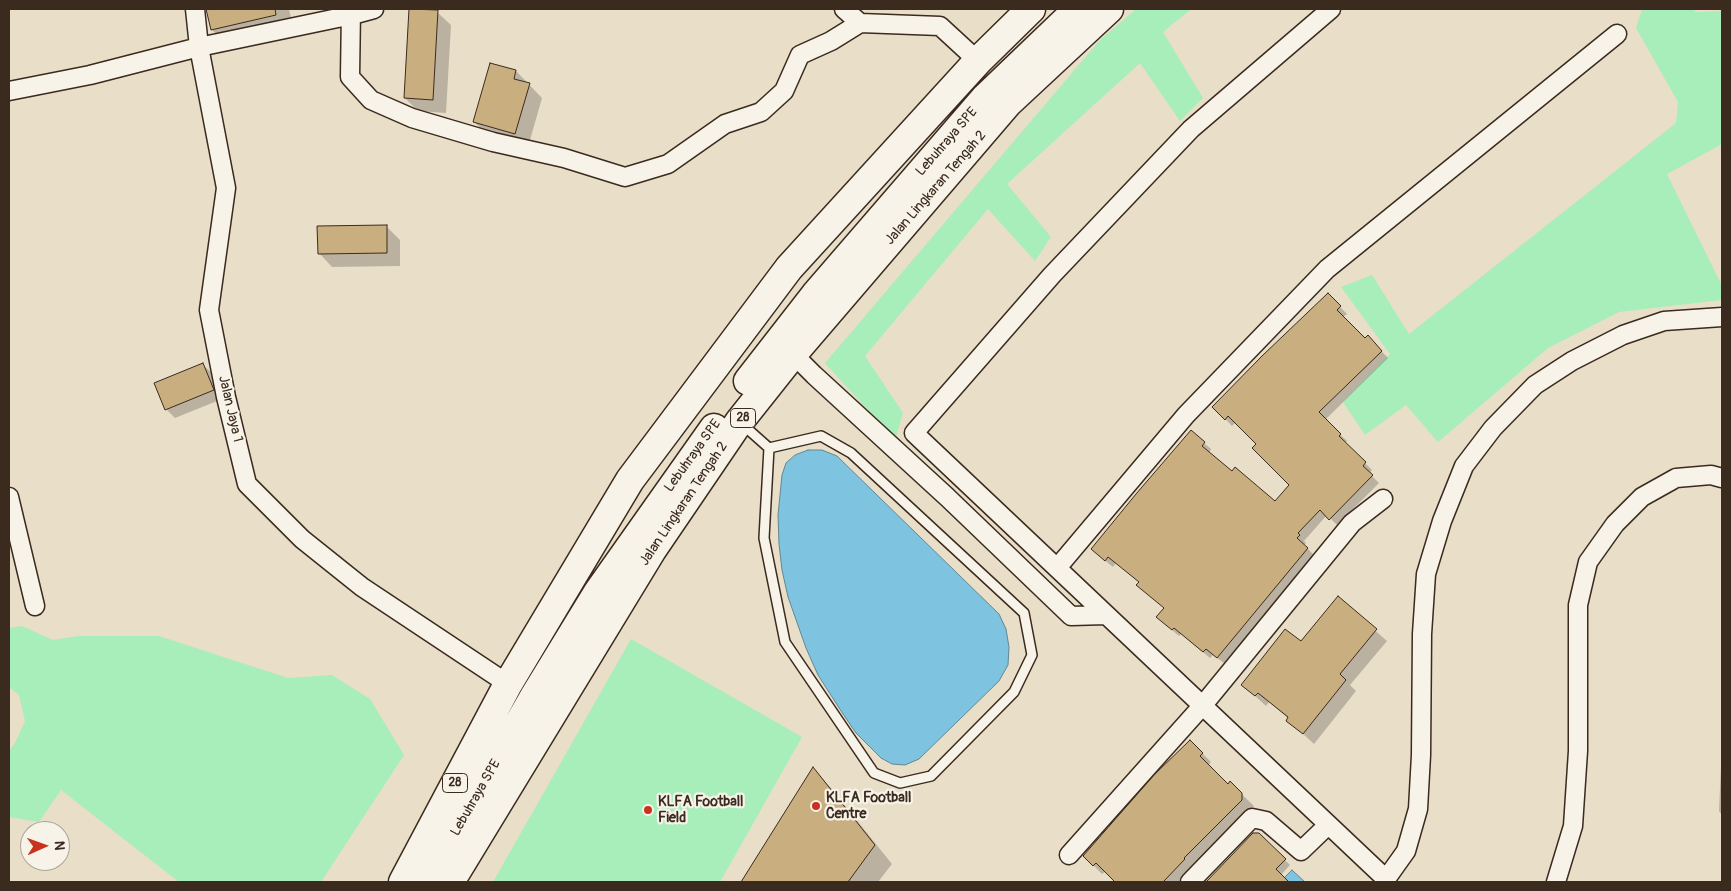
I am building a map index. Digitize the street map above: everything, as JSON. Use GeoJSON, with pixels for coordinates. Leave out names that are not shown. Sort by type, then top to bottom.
{"type":"FeatureCollection","features":[{"type":"Feature","properties":{"kind":"highway","name":"28"},"geometry":{"type":"LineString","coordinates":[[403,882],[508,684],[630,480],[789,268],[978,61],[1031,9]]}},
{"type":"Feature","properties":{"kind":"highway","name":"Lebuhraya SPE"},"geometry":{"type":"LineString","coordinates":[[428,882],[535,695],[598,592],[739,392],[815,295],[986,97],[1078,9]]}},
{"type":"Feature","properties":{"kind":"highway","name":"Jalan Lingkaran Tengah 2"},"geometry":{"type":"LineString","coordinates":[[450,882],[652,550],[740,422],[793,354],[1008,103],[1109,9]]}},
{"type":"Feature","properties":{"kind":"street","name":"Jalan Jaya 1"},"geometry":{"type":"LineString","coordinates":[[195,9],[199,47],[226,188],[209,310],[226,397],[247,484],[302,539],[362,587],[508,684]]}},
{"type":"Feature","properties":{"kind":"street"},"geometry":{"type":"LineString","coordinates":[[9,91],[90,75],[199,47],[351,12],[374,9]]}},
{"type":"Feature","properties":{"kind":"street"},"geometry":{"type":"LineString","coordinates":[[844,9],[860,23]]}},
{"type":"Feature","properties":{"kind":"street"},"geometry":{"type":"LineString","coordinates":[[1331,9],[1191,129],[1052,275],[914,433],[1203,705],[1385,881],[1406,851],[1418,808],[1421,755],[1422,634],[1426,574],[1442,521],[1464,466],[1493,428],[1534,385],[1572,361],[1623,336],[1664,321],[1722,317]]}},
{"type":"Feature","properties":{"kind":"street"},"geometry":{"type":"LineString","coordinates":[[351,12],[350,77],[371,100],[412,118],[492,142],[564,158],[625,178],[668,164],[725,124],[761,112],[784,90],[800,55],[831,41],[860,23],[940,26],[978,61]]}},
{"type":"Feature","properties":{"kind":"street"},"geometry":{"type":"LineString","coordinates":[[1057,568],[1186,415],[1327,269],[1617,34]]}},
{"type":"Feature","properties":{"kind":"street"},"geometry":{"type":"LineString","coordinates":[[793,354],[948,497],[1071,616],[1106,615]]}},
{"type":"Feature","properties":{"kind":"street"},"geometry":{"type":"LineString","coordinates":[[1556,882],[1573,826],[1578,751],[1578,605],[1588,562],[1615,524],[1642,497],[1676,478],[1712,476],[1722,478]]}},
{"type":"Feature","properties":{"kind":"street"},"geometry":{"type":"LineString","coordinates":[[9,497],[35,606]]}},
{"type":"Feature","properties":{"kind":"street"},"geometry":{"type":"LineString","coordinates":[[1069,855],[1203,705],[1352,523],[1383,500]]}},
{"type":"Feature","properties":{"kind":"street"},"geometry":{"type":"LineString","coordinates":[[1190,882],[1252,818],[1266,821],[1301,851],[1328,825]]}},
{"type":"Feature","properties":{"kind":"lane"},"geometry":{"type":"LineString","coordinates":[[740,422],[769,448]]}},
{"type":"Feature","properties":{"kind":"lane"},"geometry":{"type":"LineString","coordinates":[[821,436],[851,453],[1024,613],[1032,655],[1014,692],[931,776],[900,783],[874,773],[785,642],[764,538],[769,448],[821,436]]}},
{"type":"Feature","properties":{"kind":"green space"},"geometry":{"type":"Polygon","coordinates":[[[1136,9],[1191,9],[1163,32],[1203,98],[1180,121],[1140,63],[1007,184],[1051,237],[1035,261],[988,209],[865,356],[903,413],[895,440],[825,363],[1100,40],[1136,9]]]}},
{"type":"Feature","properties":{"kind":"green space"},"geometry":{"type":"Polygon","coordinates":[[[1642,9],[1694,9],[1695,12],[1722,11],[1722,144],[1667,174],[1722,286],[1722,300],[1619,312],[1548,348],[1438,442],[1406,405],[1365,435],[1343,402],[1390,354],[1341,287],[1372,275],[1409,334],[1676,123],[1678,102],[1636,28],[1642,9]]]}},
{"type":"Feature","properties":{"kind":"green space"},"geometry":{"type":"Polygon","coordinates":[[[22,626],[53,640],[78,636],[159,636],[288,678],[332,675],[370,699],[404,755],[321,882],[179,882],[61,790],[40,821],[9,817],[9,751],[15,743],[25,721],[19,695],[9,687],[9,628],[22,626]]]}},
{"type":"Feature","properties":{"kind":"green space","name":"KLFA Football Field"},"geometry":{"type":"Polygon","coordinates":[[[631,639],[802,737],[720,882],[493,882],[631,639]]]}},
{"type":"Feature","properties":{"kind":"water"},"geometry":{"type":"Polygon","coordinates":[[[808,450],[822,450],[837,456],[999,614],[1006,629],[1009,647],[1008,665],[999,681],[919,759],[905,765],[892,764],[881,758],[856,733],[818,675],[806,648],[788,597],[779,544],[778,515],[782,475],[786,463],[795,455],[808,450]]]}},
{"type":"Feature","properties":{"kind":"water"},"geometry":{"type":"Polygon","coordinates":[[[1292,870],[1305,882],[1280,882],[1292,870]]]}},
{"type":"Feature","properties":{"kind":"building"},"geometry":{"type":"Polygon","coordinates":[[[206,9],[275,9],[276,15],[211,30],[206,9]]]}},
{"type":"Feature","properties":{"kind":"building"},"geometry":{"type":"Polygon","coordinates":[[[409,9],[438,10],[433,100],[404,98],[409,9]]]}},
{"type":"Feature","properties":{"kind":"building"},"geometry":{"type":"Polygon","coordinates":[[[490,63],[516,70],[514,79],[530,83],[515,134],[473,122],[490,63]]]}},
{"type":"Feature","properties":{"kind":"building"},"geometry":{"type":"Polygon","coordinates":[[[387,225],[387,253],[318,254],[317,226],[387,225]]]}},
{"type":"Feature","properties":{"kind":"building"},"geometry":{"type":"Polygon","coordinates":[[[1328,293],[1341,306],[1337,310],[1365,338],[1368,335],[1382,351],[1319,412],[1341,434],[1339,436],[1366,462],[1363,466],[1373,475],[1329,520],[1320,510],[1298,533],[1300,535],[1297,538],[1308,548],[1217,658],[1206,649],[1203,652],[1174,628],[1172,630],[1156,617],[1164,608],[1136,585],[1139,582],[1108,557],[1105,561],[1091,549],[1191,430],[1205,442],[1202,446],[1232,471],[1235,467],[1275,501],[1289,485],[1252,448],[1256,444],[1228,416],[1225,420],[1212,407],[1328,293]]]}},
{"type":"Feature","properties":{"kind":"building"},"geometry":{"type":"Polygon","coordinates":[[[203,363],[214,390],[165,410],[154,383],[203,363]]]}},
{"type":"Feature","properties":{"kind":"building"},"geometry":{"type":"Polygon","coordinates":[[[1338,596],[1377,629],[1340,674],[1346,680],[1303,734],[1286,721],[1288,717],[1258,693],[1255,696],[1241,685],[1285,629],[1301,641],[1338,596]]]}},
{"type":"Feature","properties":{"kind":"building"},"geometry":{"type":"Polygon","coordinates":[[[1190,740],[1203,753],[1200,756],[1228,784],[1230,781],[1242,793],[1242,800],[1184,858],[1163,882],[1115,882],[1096,863],[1093,866],[1083,856],[1154,775],[1190,740]]]}},
{"type":"Feature","properties":{"kind":"building","name":"KLFA Football Centre"},"geometry":{"type":"Polygon","coordinates":[[[813,767],[875,845],[848,882],[741,882],[813,767]]]}},
{"type":"Feature","properties":{"kind":"building"},"geometry":{"type":"Polygon","coordinates":[[[1253,833],[1259,833],[1286,859],[1276,869],[1289,882],[1206,882],[1253,833]]]}},
{"type":"Feature","properties":{"kind":"place","name":"KLFA Football Centre"},"geometry":{"type":"Point","coordinates":[816,806]}},
{"type":"Feature","properties":{"kind":"place","name":"KLFA Football Field"},"geometry":{"type":"Point","coordinates":[648,810]}}]}
